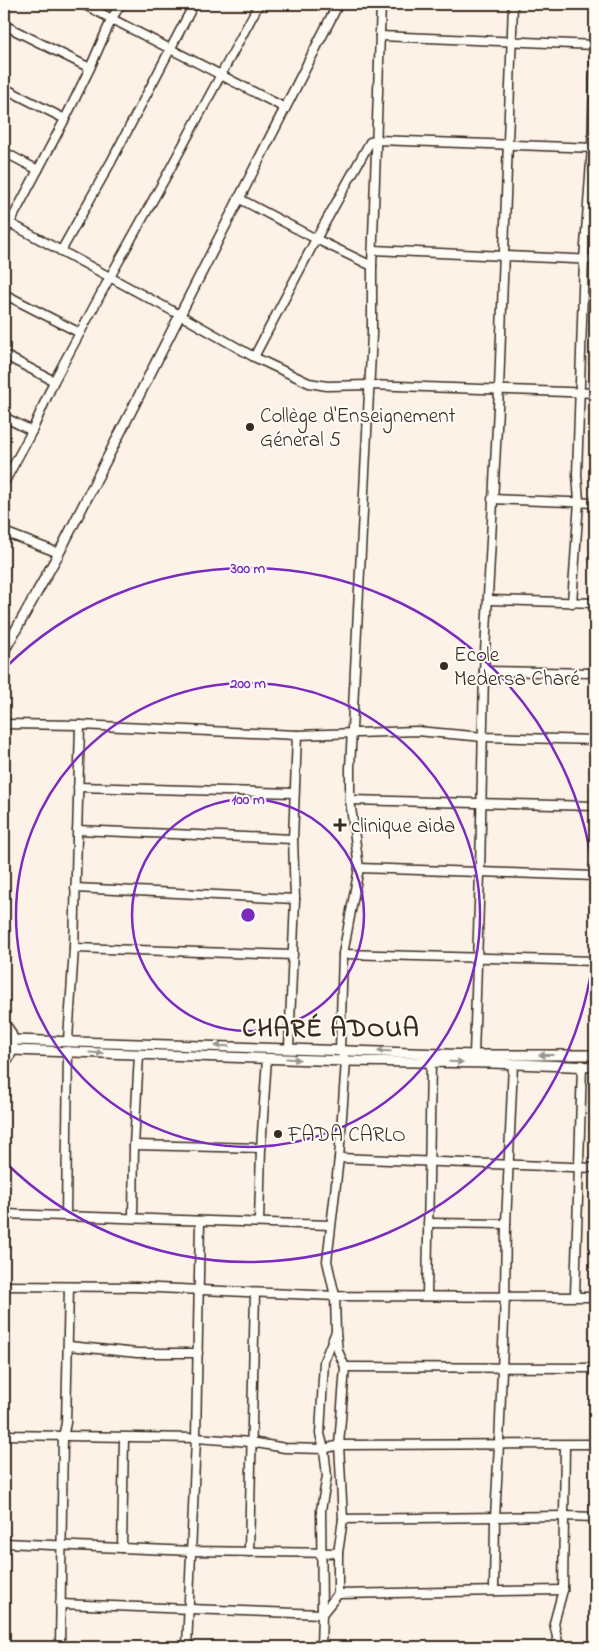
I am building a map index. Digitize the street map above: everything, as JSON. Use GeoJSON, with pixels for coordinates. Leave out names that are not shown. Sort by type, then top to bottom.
{"type":"FeatureCollection","features":[{"type":"Feature","properties":{"kind":"street"},"geometry":{"type":"LineString","coordinates":[[83,4],[285,108]]}},
{"type":"Feature","properties":{"kind":"street"},"geometry":{"type":"LineString","coordinates":[[4,234],[7,222],[65,119],[112,18],[121,4]]}},
{"type":"Feature","properties":{"kind":"street"},"geometry":{"type":"LineString","coordinates":[[61,251],[111,162],[194,4]]}},
{"type":"Feature","properties":{"kind":"street"},"geometry":{"type":"LineString","coordinates":[[4,483],[32,431],[54,381],[259,4]]}},
{"type":"Feature","properties":{"kind":"street"},"geometry":{"type":"LineString","coordinates":[[4,651],[58,553],[338,4]]}},
{"type":"Feature","properties":{"kind":"street"},"geometry":{"type":"LineString","coordinates":[[322,1614],[338,1594],[338,1553],[343,1518],[339,1445],[345,1367],[338,1351],[335,1296],[327,1261],[339,1158],[346,1061],[340,1050],[343,954],[359,868],[350,800],[372,334],[372,266],[380,4]]}},
{"type":"Feature","properties":{"kind":"street"},"geometry":{"type":"LineString","coordinates":[[474,1054],[480,873],[480,804],[484,737],[484,671],[499,389],[512,4]]}},
{"type":"Feature","properties":{"kind":"street"},"geometry":{"type":"LineString","coordinates":[[4,25],[90,68]]}},
{"type":"Feature","properties":{"kind":"street"},"geometry":{"type":"LineString","coordinates":[[380,36],[595,45]]}},
{"type":"Feature","properties":{"kind":"street"},"geometry":{"type":"LineString","coordinates":[[572,603],[579,501],[578,475],[584,260],[594,148],[595,50]]}},
{"type":"Feature","properties":{"kind":"street"},"geometry":{"type":"LineString","coordinates":[[4,88],[65,119]]}},
{"type":"Feature","properties":{"kind":"street"},"geometry":{"type":"LineString","coordinates":[[254,357],[368,144],[376,140],[594,148]]}},
{"type":"Feature","properties":{"kind":"street"},"geometry":{"type":"LineString","coordinates":[[4,152],[38,170]]}},
{"type":"Feature","properties":{"kind":"street"},"geometry":{"type":"LineString","coordinates":[[238,198],[372,266]]}},
{"type":"Feature","properties":{"kind":"street"},"geometry":{"type":"LineString","coordinates":[[7,222],[254,357],[318,385],[595,393]]}},
{"type":"Feature","properties":{"kind":"street"},"geometry":{"type":"LineString","coordinates":[[373,250],[595,260]]}},
{"type":"Feature","properties":{"kind":"street"},"geometry":{"type":"LineString","coordinates":[[4,294],[80,333]]}},
{"type":"Feature","properties":{"kind":"street"},"geometry":{"type":"LineString","coordinates":[[4,354],[54,381]]}},
{"type":"Feature","properties":{"kind":"street"},"geometry":{"type":"LineString","coordinates":[[4,417],[32,431]]}},
{"type":"Feature","properties":{"kind":"street"},"geometry":{"type":"LineString","coordinates":[[492,499],[595,503]]}},
{"type":"Feature","properties":{"kind":"street"},"geometry":{"type":"LineString","coordinates":[[4,532],[58,553]]}},
{"type":"Feature","properties":{"kind":"street"},"geometry":{"type":"LineString","coordinates":[[489,600],[595,603]]}},
{"type":"Feature","properties":{"kind":"street"},"geometry":{"type":"LineString","coordinates":[[484,671],[595,673]]}},
{"type":"Feature","properties":{"kind":"street"},"geometry":{"type":"LineString","coordinates":[[4,724],[80,725],[297,735],[417,731],[484,737],[595,740]]}},
{"type":"Feature","properties":{"kind":"street"},"geometry":{"type":"LineString","coordinates":[[68,1040],[74,948],[80,725]]}},
{"type":"Feature","properties":{"kind":"street"},"geometry":{"type":"LineString","coordinates":[[289,1048],[295,899],[293,839],[297,735]]}},
{"type":"Feature","properties":{"kind":"street"},"geometry":{"type":"LineString","coordinates":[[78,787],[294,794]]}},
{"type":"Feature","properties":{"kind":"street"},"geometry":{"type":"LineString","coordinates":[[350,800],[595,806]]}},
{"type":"Feature","properties":{"kind":"street"},"geometry":{"type":"LineString","coordinates":[[77,830],[293,839]]}},
{"type":"Feature","properties":{"kind":"street"},"geometry":{"type":"LineString","coordinates":[[359,868],[595,876]]}},
{"type":"Feature","properties":{"kind":"street"},"geometry":{"type":"LineString","coordinates":[[75,888],[295,899]]}},
{"type":"Feature","properties":{"kind":"street"},"geometry":{"type":"LineString","coordinates":[[74,948],[293,955]]}},
{"type":"Feature","properties":{"kind":"street"},"geometry":{"type":"LineString","coordinates":[[343,954],[595,960]]}},
{"type":"Feature","properties":{"kind":"street"},"geometry":{"type":"LineString","coordinates":[[4,1024],[13,1040],[12,1050],[4,1063]]}},
{"type":"Feature","properties":{"kind":"street"},"geometry":{"type":"LineString","coordinates":[[13,1040],[68,1040],[474,1054],[595,1055]]}},
{"type":"Feature","properties":{"kind":"street"},"geometry":{"type":"LineString","coordinates":[[12,1050],[346,1061],[582,1065],[595,1067]]}},
{"type":"Feature","properties":{"kind":"street"},"geometry":{"type":"LineString","coordinates":[[66,1216],[68,1051]]}},
{"type":"Feature","properties":{"kind":"street"},"geometry":{"type":"LineString","coordinates":[[133,1218],[134,1145],[139,1054]]}},
{"type":"Feature","properties":{"kind":"street"},"geometry":{"type":"LineString","coordinates":[[259,1222],[261,1148],[267,1058]]}},
{"type":"Feature","properties":{"kind":"street"},"geometry":{"type":"LineString","coordinates":[[427,1295],[431,1062]]}},
{"type":"Feature","properties":{"kind":"street"},"geometry":{"type":"LineString","coordinates":[[494,1591],[495,1518],[513,1064]]}},
{"type":"Feature","properties":{"kind":"street"},"geometry":{"type":"LineString","coordinates":[[575,1296],[582,1065]]}},
{"type":"Feature","properties":{"kind":"street"},"geometry":{"type":"LineString","coordinates":[[134,1145],[261,1148]]}},
{"type":"Feature","properties":{"kind":"street"},"geometry":{"type":"LineString","coordinates":[[339,1158],[595,1168]]}},
{"type":"Feature","properties":{"kind":"street"},"geometry":{"type":"LineString","coordinates":[[4,1214],[330,1225]]}},
{"type":"Feature","properties":{"kind":"street"},"geometry":{"type":"LineString","coordinates":[[187,1647],[196,1438],[200,1222]]}},
{"type":"Feature","properties":{"kind":"street"},"geometry":{"type":"LineString","coordinates":[[428,1223],[506,1224]]}},
{"type":"Feature","properties":{"kind":"street"},"geometry":{"type":"LineString","coordinates":[[4,1286],[136,1287],[335,1296],[595,1297]]}},
{"type":"Feature","properties":{"kind":"street"},"geometry":{"type":"LineString","coordinates":[[60,1647],[63,1437],[66,1423],[69,1287]]}},
{"type":"Feature","properties":{"kind":"street"},"geometry":{"type":"LineString","coordinates":[[249,1552],[255,1293]]}},
{"type":"Feature","properties":{"kind":"street"},"geometry":{"type":"LineString","coordinates":[[321,1647],[322,1510],[327,1476],[320,1434],[324,1361],[336,1333]]}},
{"type":"Feature","properties":{"kind":"street"},"geometry":{"type":"LineString","coordinates":[[69,1346],[137,1352],[198,1353]]}},
{"type":"Feature","properties":{"kind":"street"},"geometry":{"type":"LineString","coordinates":[[345,1367],[595,1368]]}},
{"type":"Feature","properties":{"kind":"street"},"geometry":{"type":"LineString","coordinates":[[4,1435],[196,1438],[251,1442],[285,1448],[324,1449],[339,1445],[595,1444]]}},
{"type":"Feature","properties":{"kind":"street"},"geometry":{"type":"LineString","coordinates":[[122,1548],[124,1438]]}},
{"type":"Feature","properties":{"kind":"street"},"geometry":{"type":"LineString","coordinates":[[559,1647],[554,1623],[563,1590],[565,1445]]}},
{"type":"Feature","properties":{"kind":"street"},"geometry":{"type":"LineString","coordinates":[[343,1518],[595,1517]]}},
{"type":"Feature","properties":{"kind":"street"},"geometry":{"type":"LineString","coordinates":[[4,1543],[192,1551],[338,1553]]}},
{"type":"Feature","properties":{"kind":"street"},"geometry":{"type":"LineString","coordinates":[[338,1594],[563,1590]]}},
{"type":"Feature","properties":{"kind":"street"},"geometry":{"type":"LineString","coordinates":[[60,1604],[322,1614]]}},
{"type":"Feature","properties":{"kind":"place","name":"Collège d'Enseignement Géneral 5"},"geometry":{"type":"Point","coordinates":[250,427]}},
{"type":"Feature","properties":{"kind":"place","name":"Ecole Medersa Charé"},"geometry":{"type":"Point","coordinates":[444,666]}},
{"type":"Feature","properties":{"kind":"place","name":"clinique aida"},"geometry":{"type":"Point","coordinates":[340,825]}},
{"type":"Feature","properties":{"kind":"place","name":"FADA CARLO"},"geometry":{"type":"Point","coordinates":[278,1134]}},
{"type":"Feature","properties":{"kind":"district","name":"CHARÉ ADOUA"},"geometry":{"type":"Point","coordinates":[331,1027]}}]}
